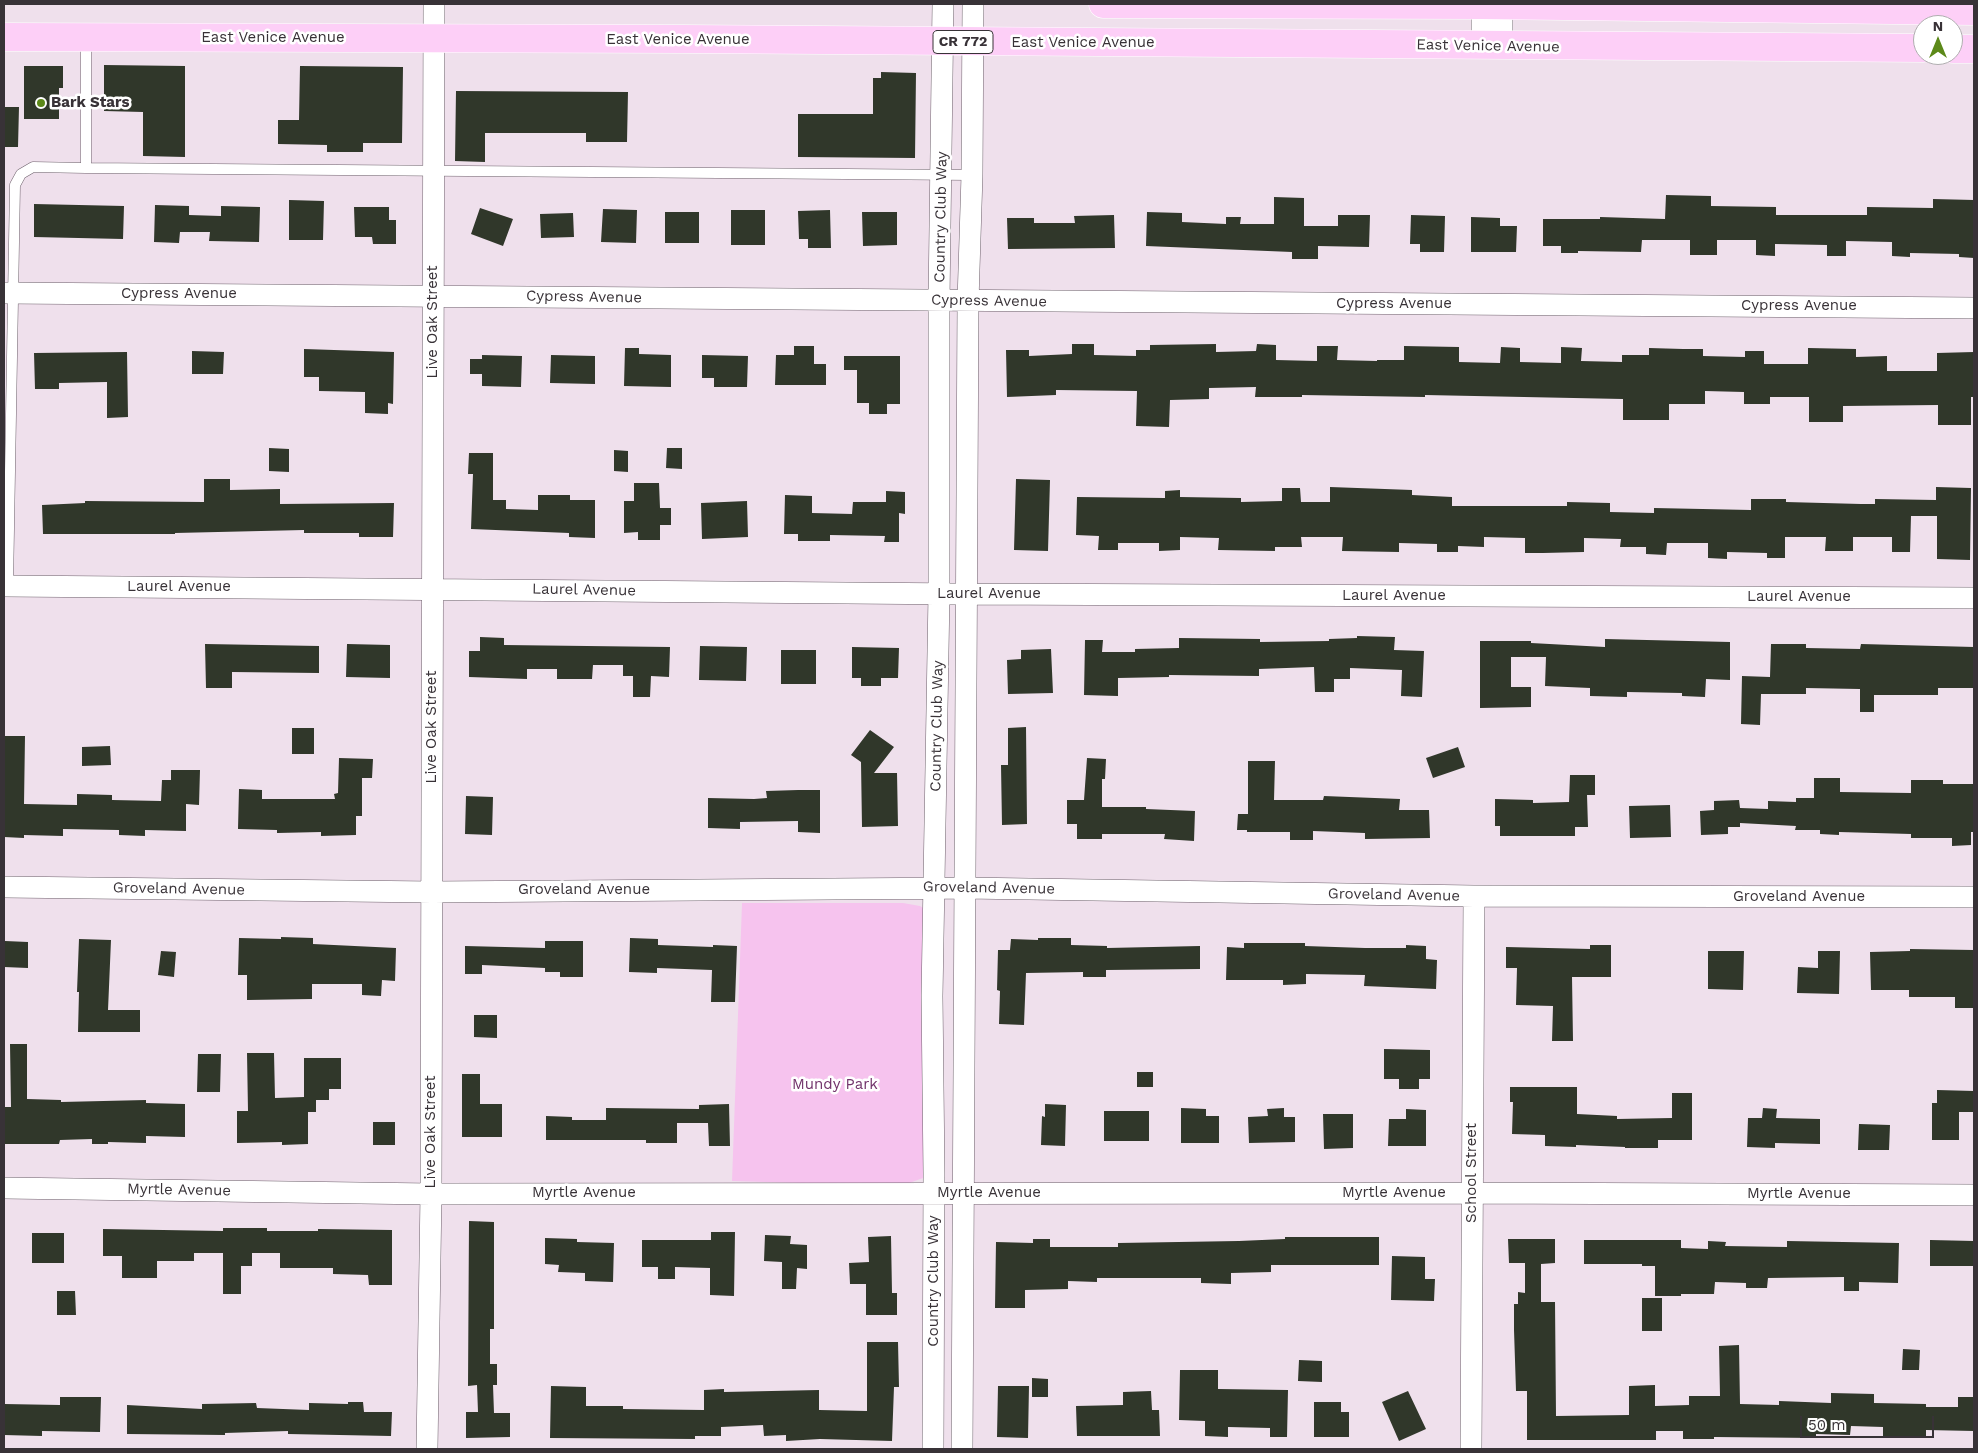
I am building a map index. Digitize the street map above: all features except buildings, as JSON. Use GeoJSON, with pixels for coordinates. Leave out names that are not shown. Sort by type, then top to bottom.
{"type":"FeatureCollection","features":[{"type":"Feature","properties":{"kind":"main road"},"geometry":{"type":"LineString","coordinates":[[1103,4],[1774,6],[1974,11]]}},
{"type":"Feature","properties":{"kind":"main road","name":"East Venice Avenue"},"geometry":{"type":"LineString","coordinates":[[4,37],[1913,48]]}},
{"type":"Feature","properties":{"kind":"street","name":"Live Oak Street"},"geometry":{"type":"LineString","coordinates":[[427,1449],[431,1194],[431,589],[434,4]]}},
{"type":"Feature","properties":{"kind":"street","name":"Country Club Way"},"geometry":{"type":"LineString","coordinates":[[932,1449],[933,1015],[939,594],[939,300],[943,4]]}},
{"type":"Feature","properties":{"kind":"street","name":"Country Club Way"},"geometry":{"type":"LineString","coordinates":[[962,1449],[968,301],[972,175],[973,4]]}},
{"type":"Feature","properties":{"kind":"street"},"geometry":{"type":"LineString","coordinates":[[1492,5],[1492,46]]}},
{"type":"Feature","properties":{"kind":"street","name":"Cypress Avenue"},"geometry":{"type":"LineString","coordinates":[[7,289],[968,301],[1974,308]]}},
{"type":"Feature","properties":{"kind":"street","name":"Laurel Avenue"},"geometry":{"type":"LineString","coordinates":[[6,586],[939,594],[1974,598]]}},
{"type":"Feature","properties":{"kind":"street","name":"Groveland Avenue"},"geometry":{"type":"LineString","coordinates":[[4,887],[432,892],[966,888],[1474,896],[1974,897]]}},
{"type":"Feature","properties":{"kind":"street","name":"School Street"},"geometry":{"type":"LineString","coordinates":[[1471,1449],[1474,896]]}},
{"type":"Feature","properties":{"kind":"street"},"geometry":{"type":"LineString","coordinates":[[933,1015],[965,1015]]}},
{"type":"Feature","properties":{"kind":"street","name":"Myrtle Avenue"},"geometry":{"type":"LineString","coordinates":[[4,1188],[431,1194],[1471,1193],[1974,1195]]}},
{"type":"Feature","properties":{"kind":"lane"},"geometry":{"type":"LineString","coordinates":[[86,37],[86,168]]}},
{"type":"Feature","properties":{"kind":"lane"},"geometry":{"type":"LineString","coordinates":[[6,586],[7,289],[14,190],[18,177],[24,171],[33,167],[208,170],[972,175]]}},
{"type":"Feature","properties":{"kind":"green space","name":"Mundy Park"},"geometry":{"type":"Polygon","coordinates":[[[742,903],[903,903],[920,906],[933,914],[934,1174],[901,1186],[732,1181],[742,903]]]}},
{"type":"Feature","properties":{"kind":"place","name":"Bark Stars"},"geometry":{"type":"Point","coordinates":[41,103]}}]}
